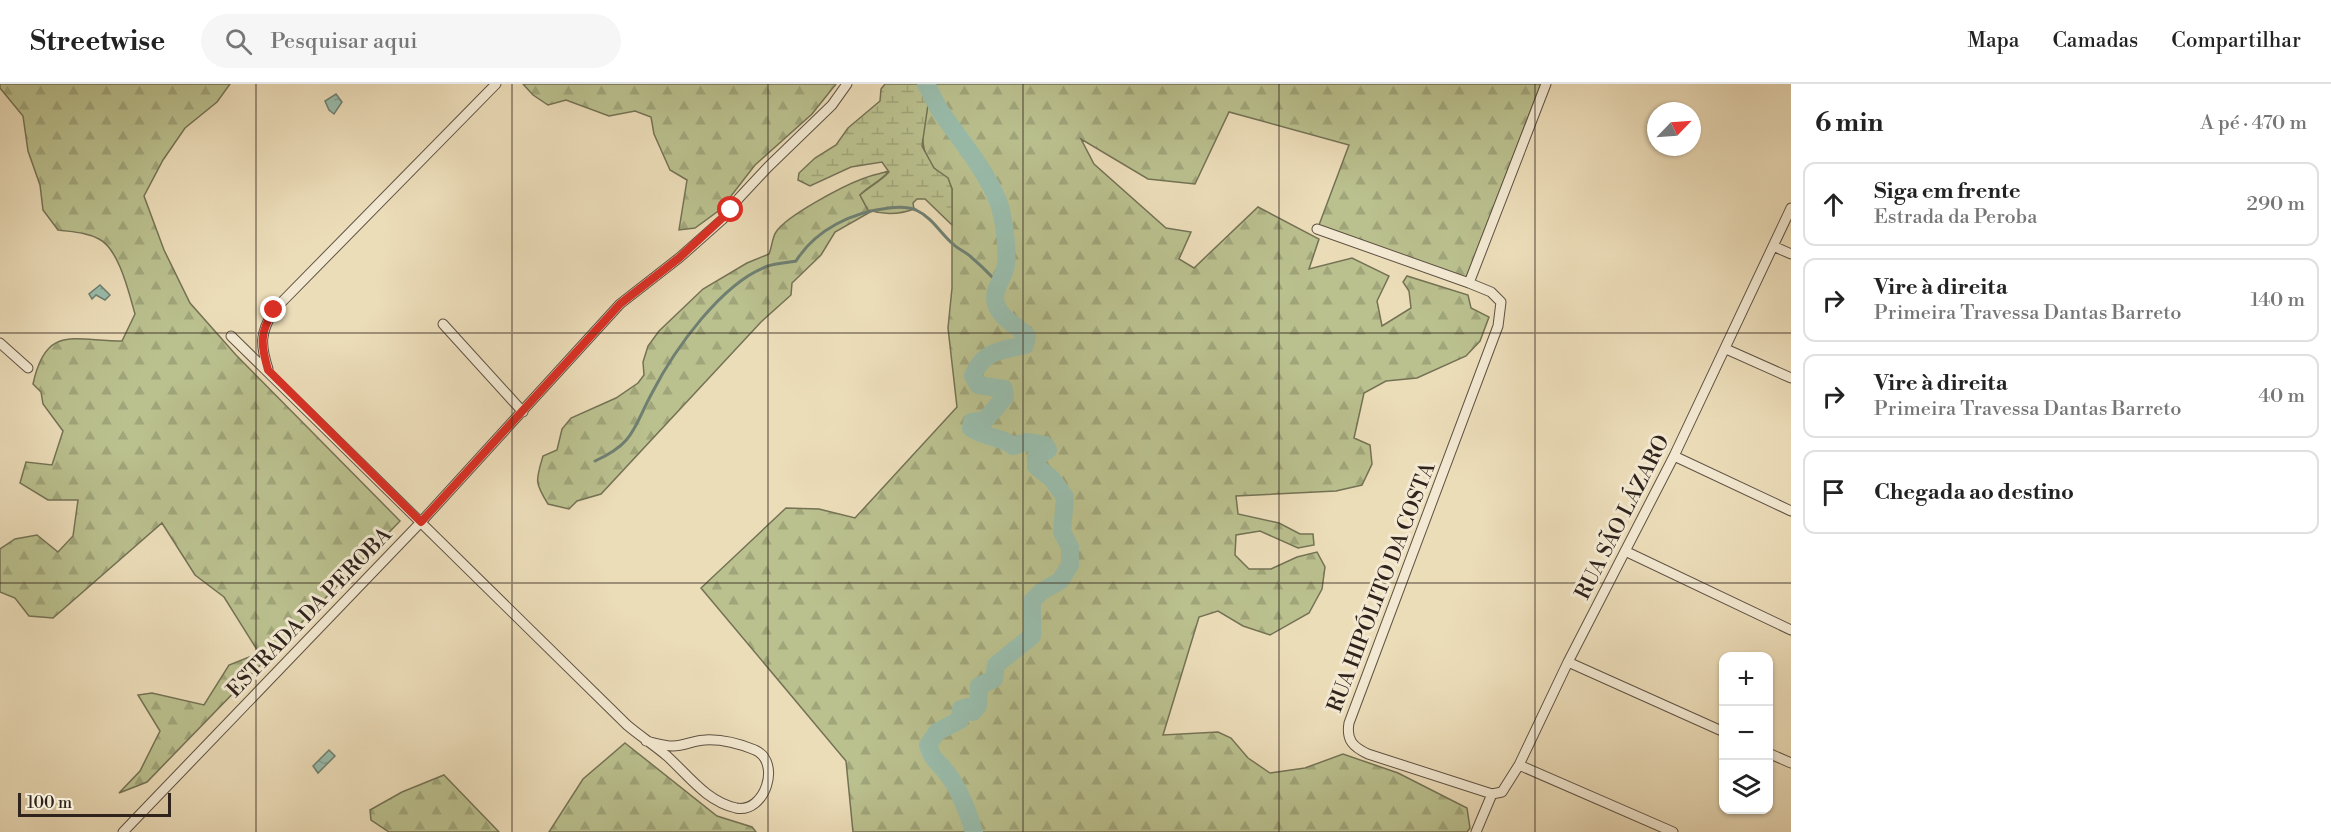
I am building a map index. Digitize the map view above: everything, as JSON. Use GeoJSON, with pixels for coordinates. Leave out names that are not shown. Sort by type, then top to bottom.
{"type":"FeatureCollection","features":[{"type":"Feature","properties":{"kind":"street"},"geometry":{"type":"LineString","coordinates":[[268,370],[262,339],[264,326],[274,310],[496,84]]}},
{"type":"Feature","properties":{"kind":"street","name":"ESTRADA DA PEROBA"},"geometry":{"type":"LineString","coordinates":[[123,832],[421,522],[620,304],[679,258],[723,219],[768,167],[832,105],[847,84]]}},
{"type":"Feature","properties":{"kind":"street"},"geometry":{"type":"LineString","coordinates":[[1317,229],[1470,283],[1546,84]]}},
{"type":"Feature","properties":{"kind":"street","name":"RUA SÃO LÁZARO"},"geometry":{"type":"LineString","coordinates":[[1476,832],[1492,794],[1502,792],[1519,765],[1568,662],[1674,456],[1791,208]]}},
{"type":"Feature","properties":{"kind":"street"},"geometry":{"type":"LineString","coordinates":[[1773,246],[1791,254]]}},
{"type":"Feature","properties":{"kind":"street","name":"RUA HIPÓLITO DA COSTA"},"geometry":{"type":"LineString","coordinates":[[1470,283],[1491,292],[1501,302],[1498,326],[1347,732],[1350,742],[1368,754],[1492,794]]}},
{"type":"Feature","properties":{"kind":"street"},"geometry":{"type":"LineString","coordinates":[[443,324],[523,411]]}},
{"type":"Feature","properties":{"kind":"street"},"geometry":{"type":"LineString","coordinates":[[231,336],[646,741],[666,755],[702,792],[720,803],[739,809],[753,805],[767,788],[768,766],[758,751],[736,744],[705,740],[674,746],[646,741]]}},
{"type":"Feature","properties":{"kind":"street"},"geometry":{"type":"LineString","coordinates":[[0,343],[28,368]]}},
{"type":"Feature","properties":{"kind":"street"},"geometry":{"type":"LineString","coordinates":[[1726,349],[1791,378]]}},
{"type":"Feature","properties":{"kind":"street"},"geometry":{"type":"LineString","coordinates":[[1674,456],[1791,511]]}},
{"type":"Feature","properties":{"kind":"street"},"geometry":{"type":"LineString","coordinates":[[1625,551],[1791,630]]}},
{"type":"Feature","properties":{"kind":"street"},"geometry":{"type":"LineString","coordinates":[[1568,662],[1719,730]]}},
{"type":"Feature","properties":{"kind":"street"},"geometry":{"type":"LineString","coordinates":[[1773,755],[1791,763]]}},
{"type":"Feature","properties":{"kind":"street"},"geometry":{"type":"LineString","coordinates":[[1519,765],[1673,832]]}},
{"type":"Feature","properties":{"kind":"green space"},"geometry":{"type":"Polygon","coordinates":[[[0,84],[230,84],[217,102],[185,128],[163,160],[144,196],[164,250],[190,303],[236,355],[400,521],[147,782],[119,793],[140,771],[160,731],[138,695],[152,693],[204,705],[229,665],[259,653],[224,597],[195,575],[162,523],[53,618],[29,616],[15,598],[0,592],[0,549],[15,539],[37,535],[58,552],[73,536],[78,500],[48,500],[20,483],[26,462],[52,465],[63,431],[43,404],[41,392],[33,384],[39,365],[46,352],[54,344],[64,340],[122,341],[135,314],[118,262],[106,244],[89,235],[58,230],[43,210],[40,185],[28,151],[23,116],[0,88],[0,84]]]}},
{"type":"Feature","properties":{"kind":"green space"},"geometry":{"type":"Polygon","coordinates":[[[523,84],[836,84],[812,114],[755,165],[721,209],[695,228],[679,230],[687,180],[670,170],[654,134],[651,117],[635,111],[609,116],[566,100],[548,105],[533,95],[523,84]]]}},
{"type":"Feature","properties":{"kind":"green space"},"geometry":{"type":"Polygon","coordinates":[[[885,84],[931,84],[922,146],[934,168],[948,178],[952,189],[952,225],[925,199],[917,199],[913,203],[914,209],[897,213],[868,210],[860,195],[889,172],[882,162],[851,167],[810,186],[798,180],[799,173],[815,158],[836,145],[848,128],[880,101],[881,89],[885,84]]]}},
{"type":"Feature","properties":{"kind":"green space"},"geometry":{"type":"Polygon","coordinates":[[[931,84],[1541,84],[1466,278],[1319,225],[1349,145],[1229,112],[1195,184],[1148,179],[1081,139],[1094,164],[1166,228],[1191,232],[1179,259],[1194,268],[1258,207],[1319,239],[1309,269],[1352,258],[1389,276],[1377,301],[1382,326],[1411,308],[1409,291],[1403,282],[1407,276],[1468,295],[1471,308],[1489,317],[1480,341],[1466,356],[1417,378],[1386,381],[1364,393],[1354,438],[1370,445],[1372,464],[1362,485],[1336,491],[1236,496],[1238,514],[1279,523],[1300,534],[1313,534],[1314,545],[1298,548],[1260,531],[1236,535],[1235,555],[1249,569],[1271,569],[1297,557],[1317,552],[1325,567],[1322,589],[1309,613],[1270,635],[1243,626],[1218,611],[1199,617],[1163,735],[1218,732],[1231,738],[1248,758],[1270,773],[1305,768],[1343,754],[1398,773],[1467,808],[1470,828],[1467,832],[853,832],[846,761],[701,588],[786,508],[819,509],[855,518],[957,407],[948,328],[952,288],[952,189],[947,179],[934,168],[924,149],[924,116],[931,84]]]}},
{"type":"Feature","properties":{"kind":"green space"},"geometry":{"type":"Polygon","coordinates":[[[889,171],[860,195],[868,210],[872,211],[835,232],[821,255],[792,283],[791,295],[761,322],[601,494],[577,501],[569,509],[548,504],[538,485],[543,456],[557,450],[562,429],[571,418],[616,398],[638,383],[644,375],[643,362],[648,346],[659,331],[703,289],[747,263],[769,254],[776,232],[791,218],[842,188],[889,171]]]}},
{"type":"Feature","properties":{"kind":"green space"},"geometry":{"type":"Polygon","coordinates":[[[625,743],[717,816],[752,827],[756,832],[549,832],[583,779],[625,743]]]}},
{"type":"Feature","properties":{"kind":"green space"},"geometry":{"type":"Polygon","coordinates":[[[444,775],[499,832],[389,832],[371,820],[370,810],[402,792],[444,775]]]}},
{"type":"Feature","properties":{"kind":"water"},"geometry":{"type":"Polygon","coordinates":[[[336,94],[342,102],[334,114],[329,110],[325,101],[336,94]]]}},
{"type":"Feature","properties":{"kind":"water"},"geometry":{"type":"Polygon","coordinates":[[[100,285],[110,295],[105,300],[96,295],[92,299],[89,294],[100,285]]]}},
{"type":"Feature","properties":{"kind":"water"},"geometry":{"type":"Polygon","coordinates":[[[329,750],[335,756],[318,773],[313,766],[329,750]]]}},
{"type":"Feature","properties":{"kind":"waterway"},"geometry":{"type":"LineString","coordinates":[[926,84],[941,112],[980,166],[998,201],[1004,224],[1006,259],[1005,270],[997,289],[996,304],[1005,318],[1027,336],[1025,345],[994,353],[982,361],[977,368],[973,376],[978,385],[1004,389],[1005,397],[985,420],[972,422],[971,428],[1013,446],[1027,442],[1045,445],[1048,450],[1036,457],[1036,466],[1052,479],[1065,497],[1062,532],[1070,547],[1070,565],[1060,581],[1042,591],[1032,601],[1032,636],[996,665],[994,679],[979,686],[978,706],[973,712],[967,707],[961,709],[960,720],[937,732],[928,745],[933,757],[951,778],[959,793],[974,832]]}},
{"type":"Feature","properties":{"kind":"waterway"},"geometry":{"type":"LineString","coordinates":[[595,461],[626,441],[673,357],[701,319],[717,302],[751,274],[768,266],[796,261],[804,250],[825,231],[849,218],[889,208],[916,210],[927,217],[948,240],[983,267],[999,284]]}},
{"type":"Feature","properties":{"kind":"route"},"geometry":{"type":"LineString","coordinates":[[274,310],[264,326],[262,339],[268,370],[421,522],[620,304],[679,258],[731,210]]}}]}
